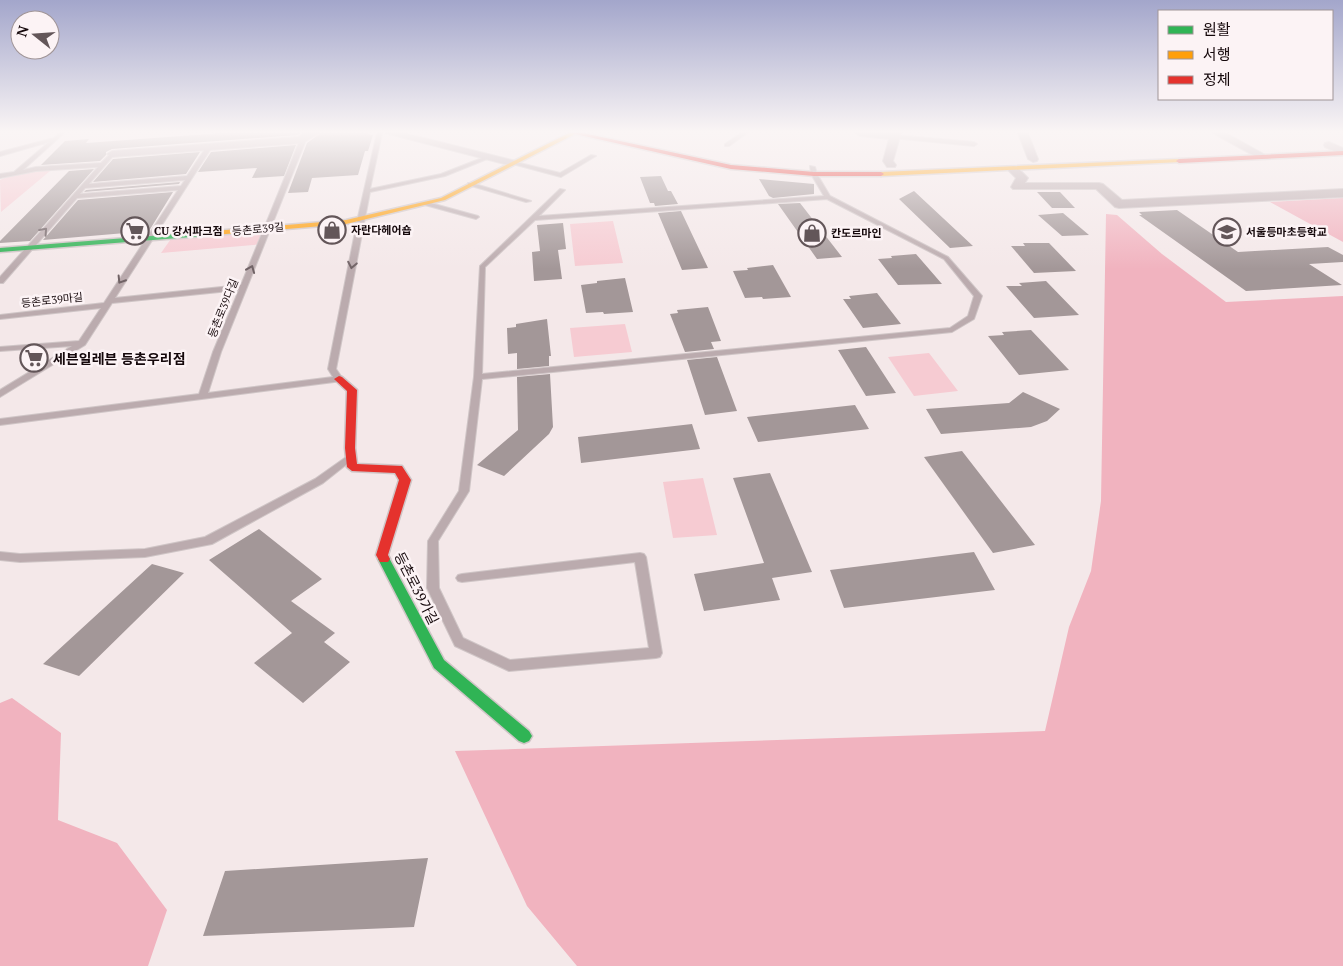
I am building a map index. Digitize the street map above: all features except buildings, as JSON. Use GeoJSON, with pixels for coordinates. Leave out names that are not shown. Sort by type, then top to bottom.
{"type":"FeatureCollection","features":[{"type":"Feature","properties":{"kind":"main road","name":"등촌로39길"},"geometry":{"type":"LineString","coordinates":[[0,250],[346,222],[443,199],[482,178]]}},
{"type":"Feature","properties":{"kind":"main road"},"geometry":{"type":"LineString","coordinates":[[339,379],[352,390],[354,408],[350,457]]}},
{"type":"Feature","properties":{"kind":"main road","name":"등촌로39가길"},"geometry":{"type":"LineString","coordinates":[[350,457],[352,467],[398,469],[405,480],[382,555],[439,664],[524,736]]}},
{"type":"Feature","properties":{"kind":"street"},"geometry":{"type":"LineString","coordinates":[[1022,178],[1017,188],[1099,186],[1119,204],[1343,193]]}},
{"type":"Feature","properties":{"kind":"street"},"geometry":{"type":"LineString","coordinates":[[1099,178],[1099,186]]}},
{"type":"Feature","properties":{"kind":"lane"},"geometry":{"type":"LineString","coordinates":[[0,281],[91,178]]}},
{"type":"Feature","properties":{"kind":"lane"},"geometry":{"type":"LineString","coordinates":[[84,186],[187,178]]}},
{"type":"Feature","properties":{"kind":"lane","name":"등촌로39마길"},"geometry":{"type":"LineString","coordinates":[[0,394],[82,343],[147,239],[188,178]]}},
{"type":"Feature","properties":{"kind":"lane","name":"등촌로39다길"},"geometry":{"type":"LineString","coordinates":[[203,396],[217,352],[288,178]]}},
{"type":"Feature","properties":{"kind":"lane"},"geometry":{"type":"LineString","coordinates":[[0,422],[339,379],[332,369],[370,178]]}},
{"type":"Feature","properties":{"kind":"lane"},"geometry":{"type":"LineString","coordinates":[[367,191],[430,178]]}},
{"type":"Feature","properties":{"kind":"lane"},"geometry":{"type":"LineString","coordinates":[[817,178],[828,197]]}},
{"type":"Feature","properties":{"kind":"lane"},"geometry":{"type":"LineString","coordinates":[[470,184],[528,201]]}},
{"type":"Feature","properties":{"kind":"lane"},"geometry":{"type":"LineString","coordinates":[[75,196],[182,188]]}},
{"type":"Feature","properties":{"kind":"lane"},"geometry":{"type":"LineString","coordinates":[[462,578],[640,557],[656,653],[509,666],[459,642],[433,588],[433,541],[464,491],[478,377],[482,267],[562,190]]}},
{"type":"Feature","properties":{"kind":"lane"},"geometry":{"type":"LineString","coordinates":[[478,377],[952,330],[971,317],[978,296],[946,258],[828,197],[534,218]]}},
{"type":"Feature","properties":{"kind":"lane","name":"등촌로39길"},"geometry":{"type":"LineString","coordinates":[[427,204],[476,217]]}},
{"type":"Feature","properties":{"kind":"lane"},"geometry":{"type":"LineString","coordinates":[[107,303],[244,287]]}},
{"type":"Feature","properties":{"kind":"lane","name":"등촌로39마길"},"geometry":{"type":"LineString","coordinates":[[0,317],[107,303]]}},
{"type":"Feature","properties":{"kind":"lane"},"geometry":{"type":"LineString","coordinates":[[0,349],[82,343]]}},
{"type":"Feature","properties":{"kind":"lane"},"geometry":{"type":"LineString","coordinates":[[0,556],[20,558],[145,553],[208,540],[319,481],[350,457]]}},
{"type":"Feature","properties":{"kind":"shaded area"},"geometry":{"type":"Polygon","coordinates":[[[4,178],[42,178],[1,212],[0,180],[4,178]]]}},
{"type":"Feature","properties":{"kind":"shaded area"},"geometry":{"type":"Polygon","coordinates":[[[1343,198],[1343,242],[1270,202],[1343,198]]]}},
{"type":"Feature","properties":{"kind":"shaded area"},"geometry":{"type":"Polygon","coordinates":[[[1106,214],[1117,215],[1162,254],[1226,302],[1343,296],[1343,966],[577,966],[527,906],[455,751],[1045,731],[1069,627],[1091,571],[1101,501],[1106,214]]]}},
{"type":"Feature","properties":{"kind":"shaded area"},"geometry":{"type":"Polygon","coordinates":[[[613,221],[623,263],[575,266],[570,224],[613,221]]]}},
{"type":"Feature","properties":{"kind":"shaded area"},"geometry":{"type":"Polygon","coordinates":[[[272,227],[264,244],[161,253],[173,236],[272,227]]]}},
{"type":"Feature","properties":{"kind":"shaded area"},"geometry":{"type":"Polygon","coordinates":[[[625,324],[632,352],[574,357],[570,328],[625,324]]]}},
{"type":"Feature","properties":{"kind":"shaded area"},"geometry":{"type":"Polygon","coordinates":[[[929,353],[958,391],[914,396],[888,357],[929,353]]]}},
{"type":"Feature","properties":{"kind":"shaded area"},"geometry":{"type":"Polygon","coordinates":[[[703,478],[717,535],[673,538],[663,482],[703,478]]]}},
{"type":"Feature","properties":{"kind":"shaded area"},"geometry":{"type":"Polygon","coordinates":[[[12,698],[61,733],[58,820],[117,843],[167,910],[148,966],[0,966],[0,703],[12,698]]]}},
{"type":"Feature","properties":{"kind":"traffic: fast"},"geometry":{"type":"LineString","coordinates":[[0,250],[214,233]]}},
{"type":"Feature","properties":{"kind":"traffic: fast"},"geometry":{"type":"LineString","coordinates":[[384,559],[439,664],[524,736]]}},
{"type":"Feature","properties":{"kind":"traffic: slow"},"geometry":{"type":"LineString","coordinates":[[214,233],[346,222],[443,199],[485,178]]}},
{"type":"Feature","properties":{"kind":"traffic: jam"},"geometry":{"type":"LineString","coordinates":[[339,379],[352,390],[350,448],[352,467],[398,469],[405,480],[382,555],[384,559]]}},
{"type":"Feature","properties":{"kind":"place","name":"자란다헤어숍"},"geometry":{"type":"Point","coordinates":[332,230]}},
{"type":"Feature","properties":{"kind":"place","name":"CU 강서파크점"},"geometry":{"type":"Point","coordinates":[135,231]}},
{"type":"Feature","properties":{"kind":"place","name":"서울등마초등학교"},"geometry":{"type":"Point","coordinates":[1227,232]}},
{"type":"Feature","properties":{"kind":"place","name":"칸도르마인"},"geometry":{"type":"Point","coordinates":[812,233]}},
{"type":"Feature","properties":{"kind":"place","name":"세븐일레븐 등촌우리점"},"geometry":{"type":"Point","coordinates":[34,358]}}]}
